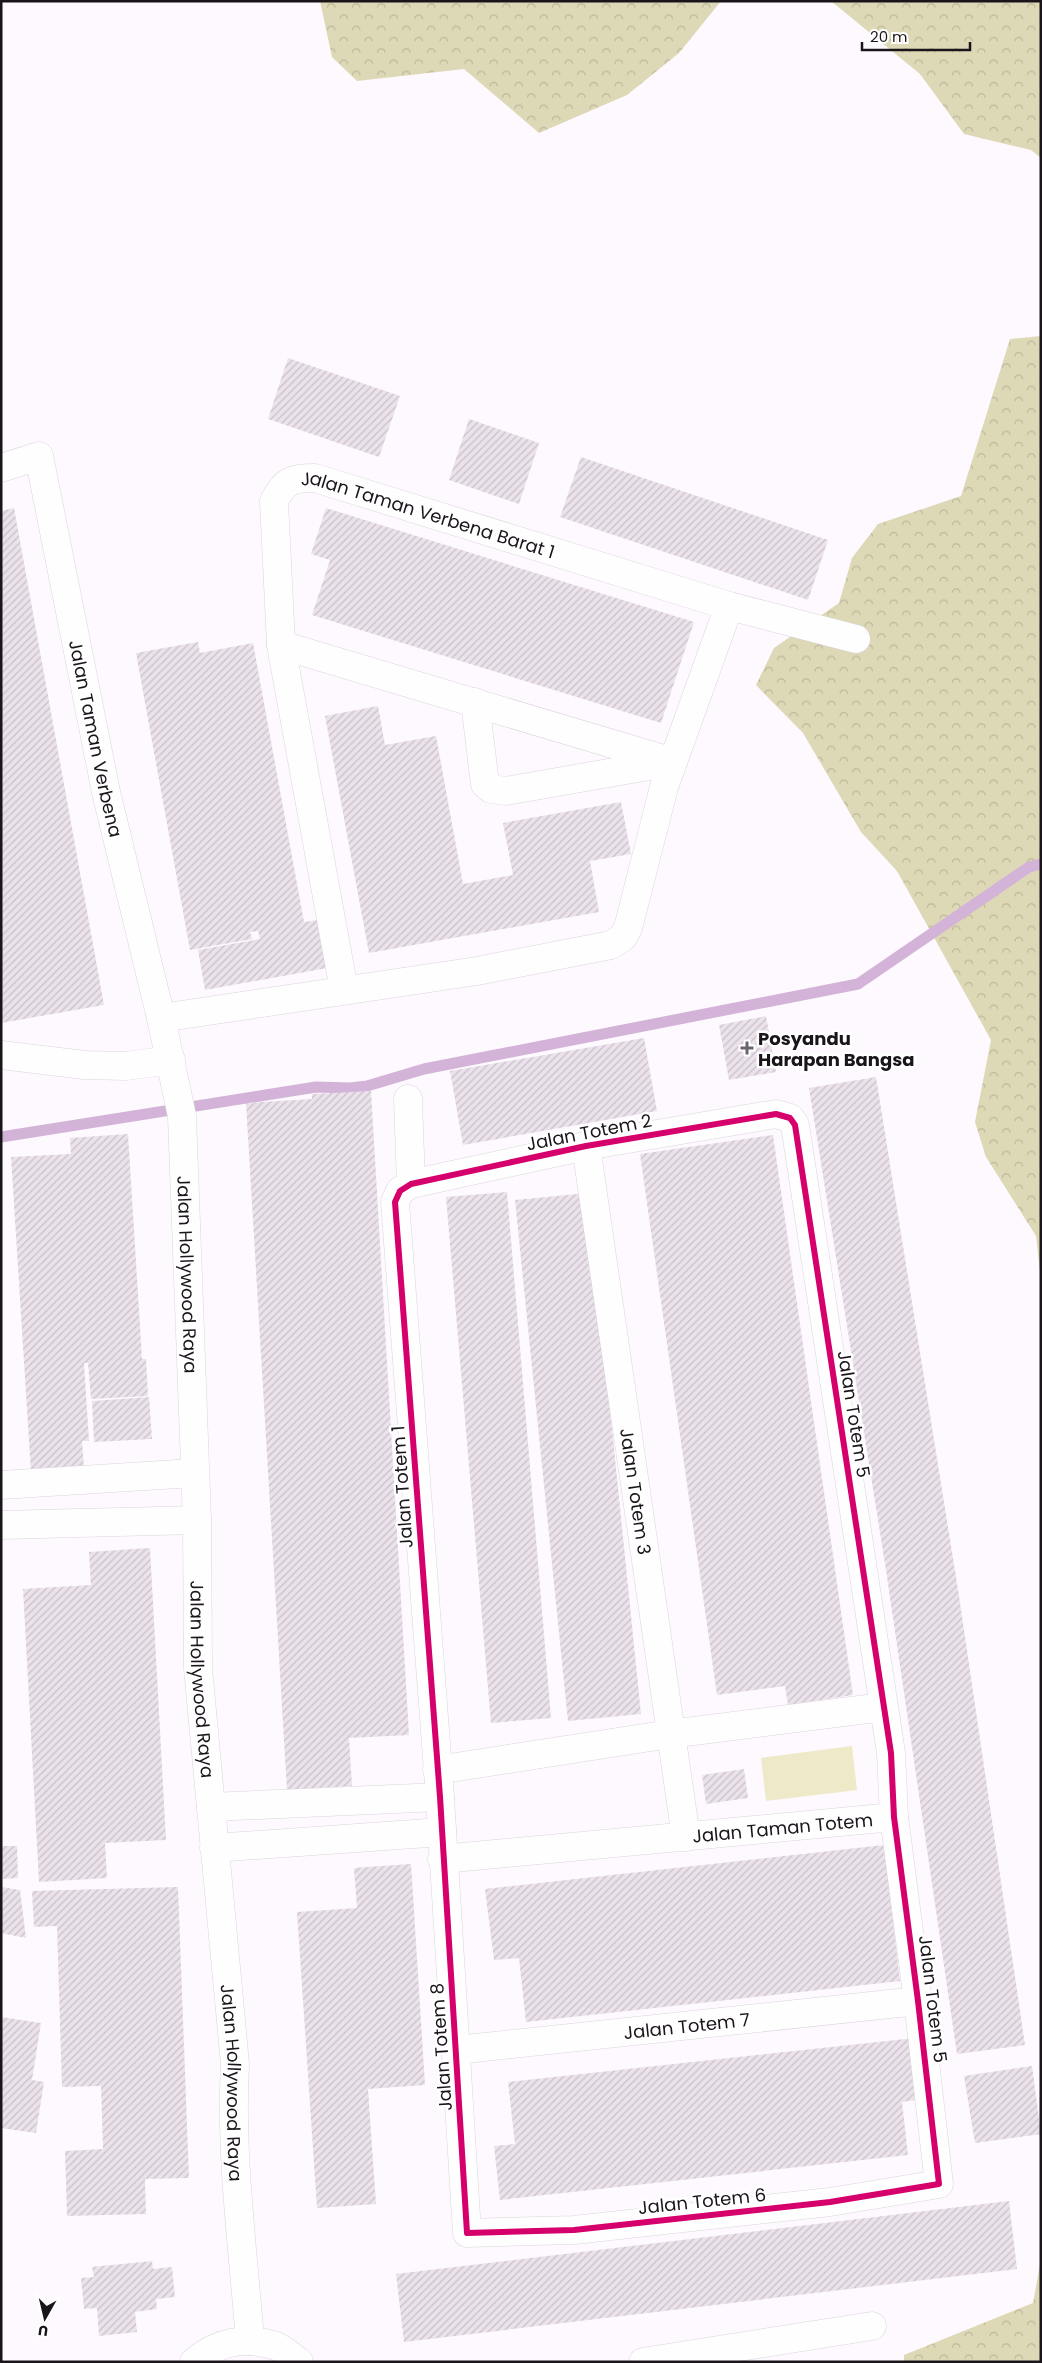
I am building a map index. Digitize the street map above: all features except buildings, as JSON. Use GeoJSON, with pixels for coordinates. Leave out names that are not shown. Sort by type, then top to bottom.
{"type":"FeatureCollection","features":[{"type":"Feature","properties":{"kind":"street","name":"Jalan Taman Verbena"},"geometry":{"type":"LineString","coordinates":[[1,468],[39,456],[106,792],[161,1018]]}},
{"type":"Feature","properties":{"kind":"street","name":"Jalan Taman Verbena Barat 1"},"geometry":{"type":"LineString","coordinates":[[344,990],[281,645],[274,501],[282,486],[296,478],[316,478],[729,606],[856,639]]}},
{"type":"Feature","properties":{"kind":"street"},"geometry":{"type":"LineString","coordinates":[[161,1018],[477,971],[611,945],[622,937],[628,928],[673,762],[729,606]]}},
{"type":"Feature","properties":{"kind":"street"},"geometry":{"type":"LineString","coordinates":[[281,645],[673,762]]}},
{"type":"Feature","properties":{"kind":"street"},"geometry":{"type":"LineString","coordinates":[[475,702],[485,784],[491,789],[506,791],[673,762]]}},
{"type":"Feature","properties":{"kind":"street","name":"Jalan Hollywood Raya"},"geometry":{"type":"LineString","coordinates":[[161,1018],[180,1106],[196,1520],[198,1668],[234,2064],[232,2104],[250,2340]]}},
{"type":"Feature","properties":{"kind":"street"},"geometry":{"type":"LineString","coordinates":[[1,1056],[66,1064],[118,1066],[170,1060]]}},
{"type":"Feature","properties":{"kind":"street","name":"Jalan Totem 1"},"geometry":{"type":"LineString","coordinates":[[408,1099],[403,1193],[437,1770]]}},
{"type":"Feature","properties":{"kind":"street","name":"Jalan Totem 2"},"geometry":{"type":"LineString","coordinates":[[403,1193],[586,1146],[776,1114],[790,1118],[795,1125]]}},
{"type":"Feature","properties":{"kind":"street","name":"Jalan Totem 5"},"geometry":{"type":"LineString","coordinates":[[795,1125],[883,1707]]}},
{"type":"Feature","properties":{"kind":"street","name":"Jalan Totem 3"},"geometry":{"type":"LineString","coordinates":[[586,1146],[686,1837]]}},
{"type":"Feature","properties":{"kind":"street"},"geometry":{"type":"LineString","coordinates":[[1,1485],[194,1472]]}},
{"type":"Feature","properties":{"kind":"street"},"geometry":{"type":"LineString","coordinates":[[1,1525],[196,1520]]}},
{"type":"Feature","properties":{"kind":"street"},"geometry":{"type":"LineString","coordinates":[[442,1859],[442,1832],[437,1770],[670,1734],[883,1707]]}},
{"type":"Feature","properties":{"kind":"street","name":"Jalan Taman Totem"},"geometry":{"type":"LineString","coordinates":[[442,1859],[894,1818],[891,1752],[883,1707]]}},
{"type":"Feature","properties":{"kind":"street"},"geometry":{"type":"LineString","coordinates":[[211,1807],[440,1797]]}},
{"type":"Feature","properties":{"kind":"street","name":"Jalan Totem 5"},"geometry":{"type":"LineString","coordinates":[[894,1818],[918,2000],[939,2184]]}},
{"type":"Feature","properties":{"kind":"street"},"geometry":{"type":"LineString","coordinates":[[214,1848],[442,1832]]}},
{"type":"Feature","properties":{"kind":"street","name":"Jalan Totem 8"},"geometry":{"type":"LineString","coordinates":[[442,1859],[456,2050],[466,2233]]}},
{"type":"Feature","properties":{"kind":"street","name":"Jalan Totem 7"},"geometry":{"type":"LineString","coordinates":[[456,2050],[918,2000]]}},
{"type":"Feature","properties":{"kind":"street","name":"Jalan Totem 6"},"geometry":{"type":"LineString","coordinates":[[466,2233],[584,2229],[830,2202],[939,2184]]}},
{"type":"Feature","properties":{"kind":"street"},"geometry":{"type":"LineString","coordinates":[[644,2362],[872,2326]]}},
{"type":"Feature","properties":{"kind":"street"},"geometry":{"type":"LineString","coordinates":[[194,2362],[204,2353],[223,2343],[250,2340],[277,2347],[299,2362]]}},
{"type":"Feature","properties":{"kind":"shaded area"},"geometry":{"type":"Polygon","coordinates":[[[852,1746],[857,1790],[766,1801],[761,1758],[852,1746]]]}},
{"type":"Feature","properties":{"kind":"green space"},"geometry":{"type":"Polygon","coordinates":[[[320,1],[721,1],[679,53],[627,95],[539,133],[464,69],[357,81],[332,57],[320,1]]]}},
{"type":"Feature","properties":{"kind":"green space"},"geometry":{"type":"Polygon","coordinates":[[[831,1],[1041,1],[1041,158],[1031,150],[964,134],[920,74],[831,1]]]}},
{"type":"Feature","properties":{"kind":"green space"},"geometry":{"type":"Polygon","coordinates":[[[1041,336],[1041,1279],[1036,1236],[986,1157],[975,1122],[991,1040],[897,871],[861,832],[803,733],[756,685],[774,648],[839,603],[852,558],[878,524],[961,496],[1010,339],[1041,336]]]}},
{"type":"Feature","properties":{"kind":"green space"},"geometry":{"type":"Polygon","coordinates":[[[1041,2259],[1041,2362],[904,2362],[904,2355],[1033,2303],[1041,2259]]]}},
{"type":"Feature","properties":{"kind":"waterway"},"geometry":{"type":"LineString","coordinates":[[1,1137],[316,1087],[350,1088],[367,1086],[424,1069],[858,984],[1029,867],[1041,864]]}},
{"type":"Feature","properties":{"kind":"cycle path"},"geometry":{"type":"LineString","coordinates":[[776,1114],[790,1118],[795,1125],[891,1753],[894,1817],[939,2184],[830,2202],[574,2230],[467,2233],[440,1797],[395,1202],[400,1191],[411,1184],[586,1146],[776,1114]]}},
{"type":"Feature","properties":{"kind":"place","name":"Posyandu Harapan Bangsa"},"geometry":{"type":"Point","coordinates":[747,1048]}}]}
